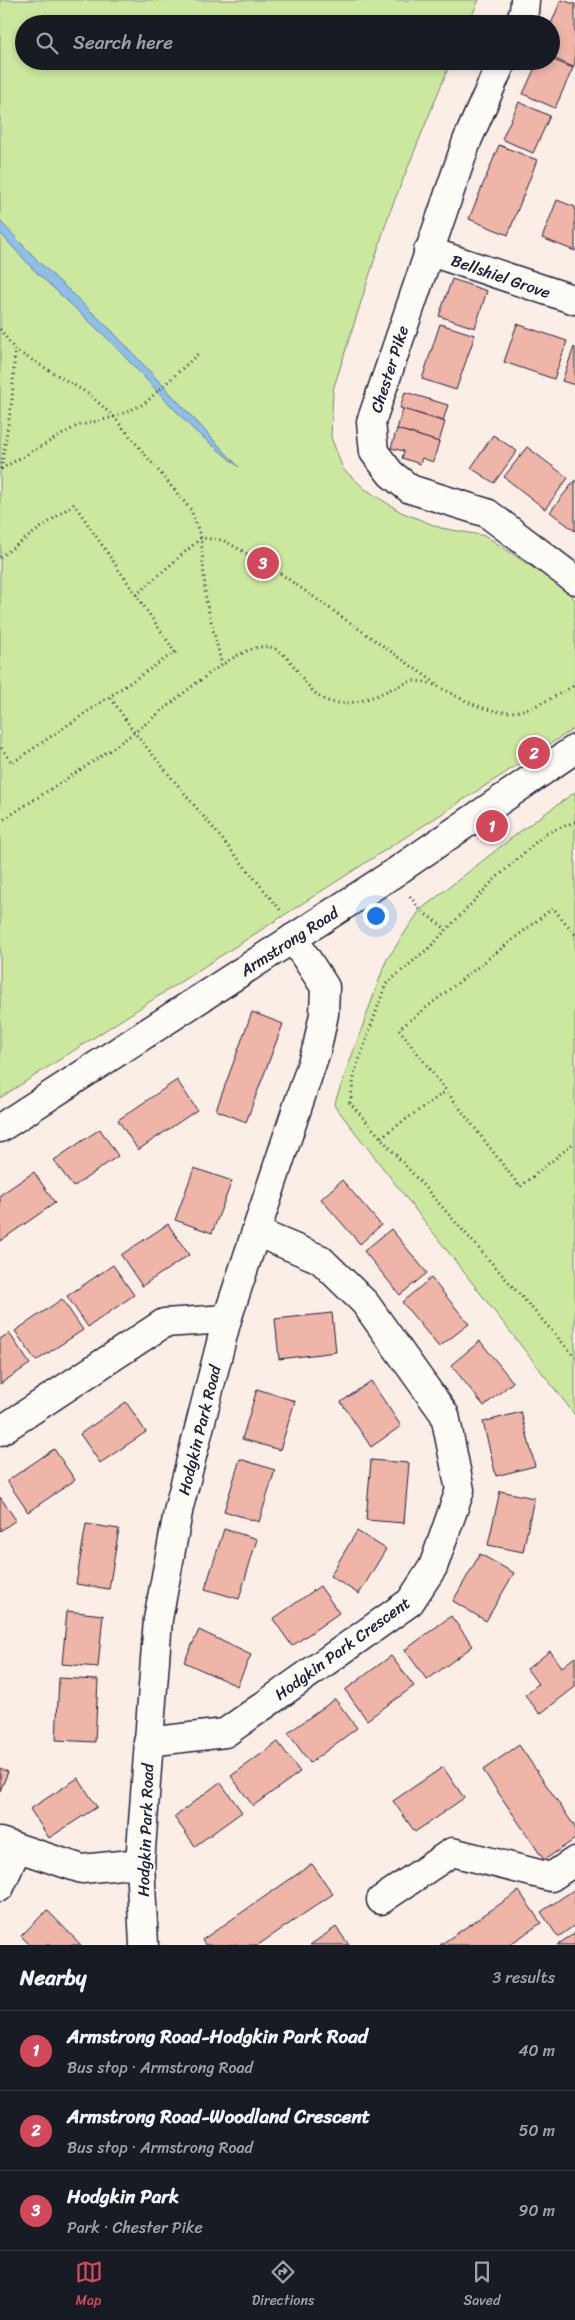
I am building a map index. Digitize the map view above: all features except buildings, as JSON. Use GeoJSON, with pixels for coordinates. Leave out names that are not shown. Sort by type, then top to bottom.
{"type":"FeatureCollection","features":[{"type":"Feature","properties":{"kind":"street"},"geometry":{"type":"LineString","coordinates":[[523,15],[525,0]]}},
{"type":"Feature","properties":{"kind":"street","name":"Chester Pike"},"geometry":{"type":"LineString","coordinates":[[498,70],[467,142],[428,251],[371,422],[374,452],[391,474],[410,489],[487,513],[575,580]]}},
{"type":"Feature","properties":{"kind":"street","name":"Bellshiel Grove"},"geometry":{"type":"LineString","coordinates":[[428,251],[575,300]]}},
{"type":"Feature","properties":{"kind":"street","name":"Armstrong Road"},"geometry":{"type":"LineString","coordinates":[[0,1128],[394,873],[575,749]]}},
{"type":"Feature","properties":{"kind":"street","name":"Hodgkin Park Road"},"geometry":{"type":"LineString","coordinates":[[144,1945],[140,1864],[148,1742],[158,1619],[179,1507],[227,1319],[317,1048],[324,1014],[324,987],[293,938]]}},
{"type":"Feature","properties":{"kind":"street","name":"Hodgkin Park Crescent"},"geometry":{"type":"LineString","coordinates":[[148,1742],[225,1733],[410,1602],[432,1567],[460,1490],[444,1415],[365,1303],[320,1259],[256,1232]]}},
{"type":"Feature","properties":{"kind":"street"},"geometry":{"type":"LineString","coordinates":[[0,1431],[164,1323],[227,1319]]}},
{"type":"Feature","properties":{"kind":"street"},"geometry":{"type":"LineString","coordinates":[[0,1886],[8,1845],[82,1869],[140,1864]]}},
{"type":"Feature","properties":{"kind":"street"},"geometry":{"type":"LineString","coordinates":[[381,1900],[452,1852],[551,1877],[575,1862]]}},
{"type":"Feature","properties":{"kind":"path"},"geometry":{"type":"LineString","coordinates":[[0,329],[15,350],[89,394],[114,417],[191,510],[201,538],[206,601],[222,665]]}},
{"type":"Feature","properties":{"kind":"path"},"geometry":{"type":"LineString","coordinates":[[0,470],[12,400],[15,350]]}},
{"type":"Feature","properties":{"kind":"path"},"geometry":{"type":"LineString","coordinates":[[0,470],[77,426],[114,417],[144,404],[198,353]]}},
{"type":"Feature","properties":{"kind":"path"},"geometry":{"type":"LineString","coordinates":[[0,556],[74,504],[174,652],[111,698],[12,763],[0,746]]}},
{"type":"Feature","properties":{"kind":"path"},"geometry":{"type":"LineString","coordinates":[[136,595],[201,538],[223,540],[274,569],[442,689]]}},
{"type":"Feature","properties":{"kind":"path"},"geometry":{"type":"LineString","coordinates":[[0,822],[134,732],[222,665],[242,654],[261,647],[276,649],[313,691],[327,701],[346,704],[412,681],[427,681],[471,704],[499,713],[519,713],[575,685]]}},
{"type":"Feature","properties":{"kind":"path"},"geometry":{"type":"LineString","coordinates":[[111,698],[134,732],[285,916],[293,938]]}},
{"type":"Feature","properties":{"kind":"path"},"geometry":{"type":"LineString","coordinates":[[575,822],[546,833],[493,881],[430,946],[386,984],[354,1071],[350,1103],[575,1357]]}},
{"type":"Feature","properties":{"kind":"path"},"geometry":{"type":"LineString","coordinates":[[394,873],[420,910],[446,929]]}},
{"type":"Feature","properties":{"kind":"path"},"geometry":{"type":"LineString","coordinates":[[575,934],[553,908],[399,1029],[520,1187],[575,1142]]}},
{"type":"Feature","properties":{"kind":"path"},"geometry":{"type":"LineString","coordinates":[[381,1137],[446,1091]]}},
{"type":"Feature","properties":{"kind":"green space"},"geometry":{"type":"Polygon","coordinates":[[[0,0],[479,0],[472,15],[15,15],[15,70],[447,70],[389,214],[333,390],[331,437],[343,469],[365,489],[401,512],[441,528],[486,536],[565,589],[575,600],[575,728],[0,1098],[0,0]]]}},
{"type":"Feature","properties":{"kind":"green space"},"geometry":{"type":"Polygon","coordinates":[[[575,792],[575,1415],[334,1105],[386,961],[420,910],[518,833],[575,792]]]}},
{"type":"Feature","properties":{"kind":"water"},"geometry":{"type":"Polygon","coordinates":[[[0,221],[39,262],[112,331],[239,467],[194,430],[106,337],[33,269],[0,233],[0,221]]]}},
{"type":"Feature","properties":{"kind":"place","name":"Hodgkin Park"},"geometry":{"type":"Point","coordinates":[263,563]}},
{"type":"Feature","properties":{"kind":"place","name":"Armstrong Road-Woodland Crescent"},"geometry":{"type":"Point","coordinates":[534,753]}},
{"type":"Feature","properties":{"kind":"place","name":"Armstrong Road-Hodgkin Park Road"},"geometry":{"type":"Point","coordinates":[492,826]}}]}
